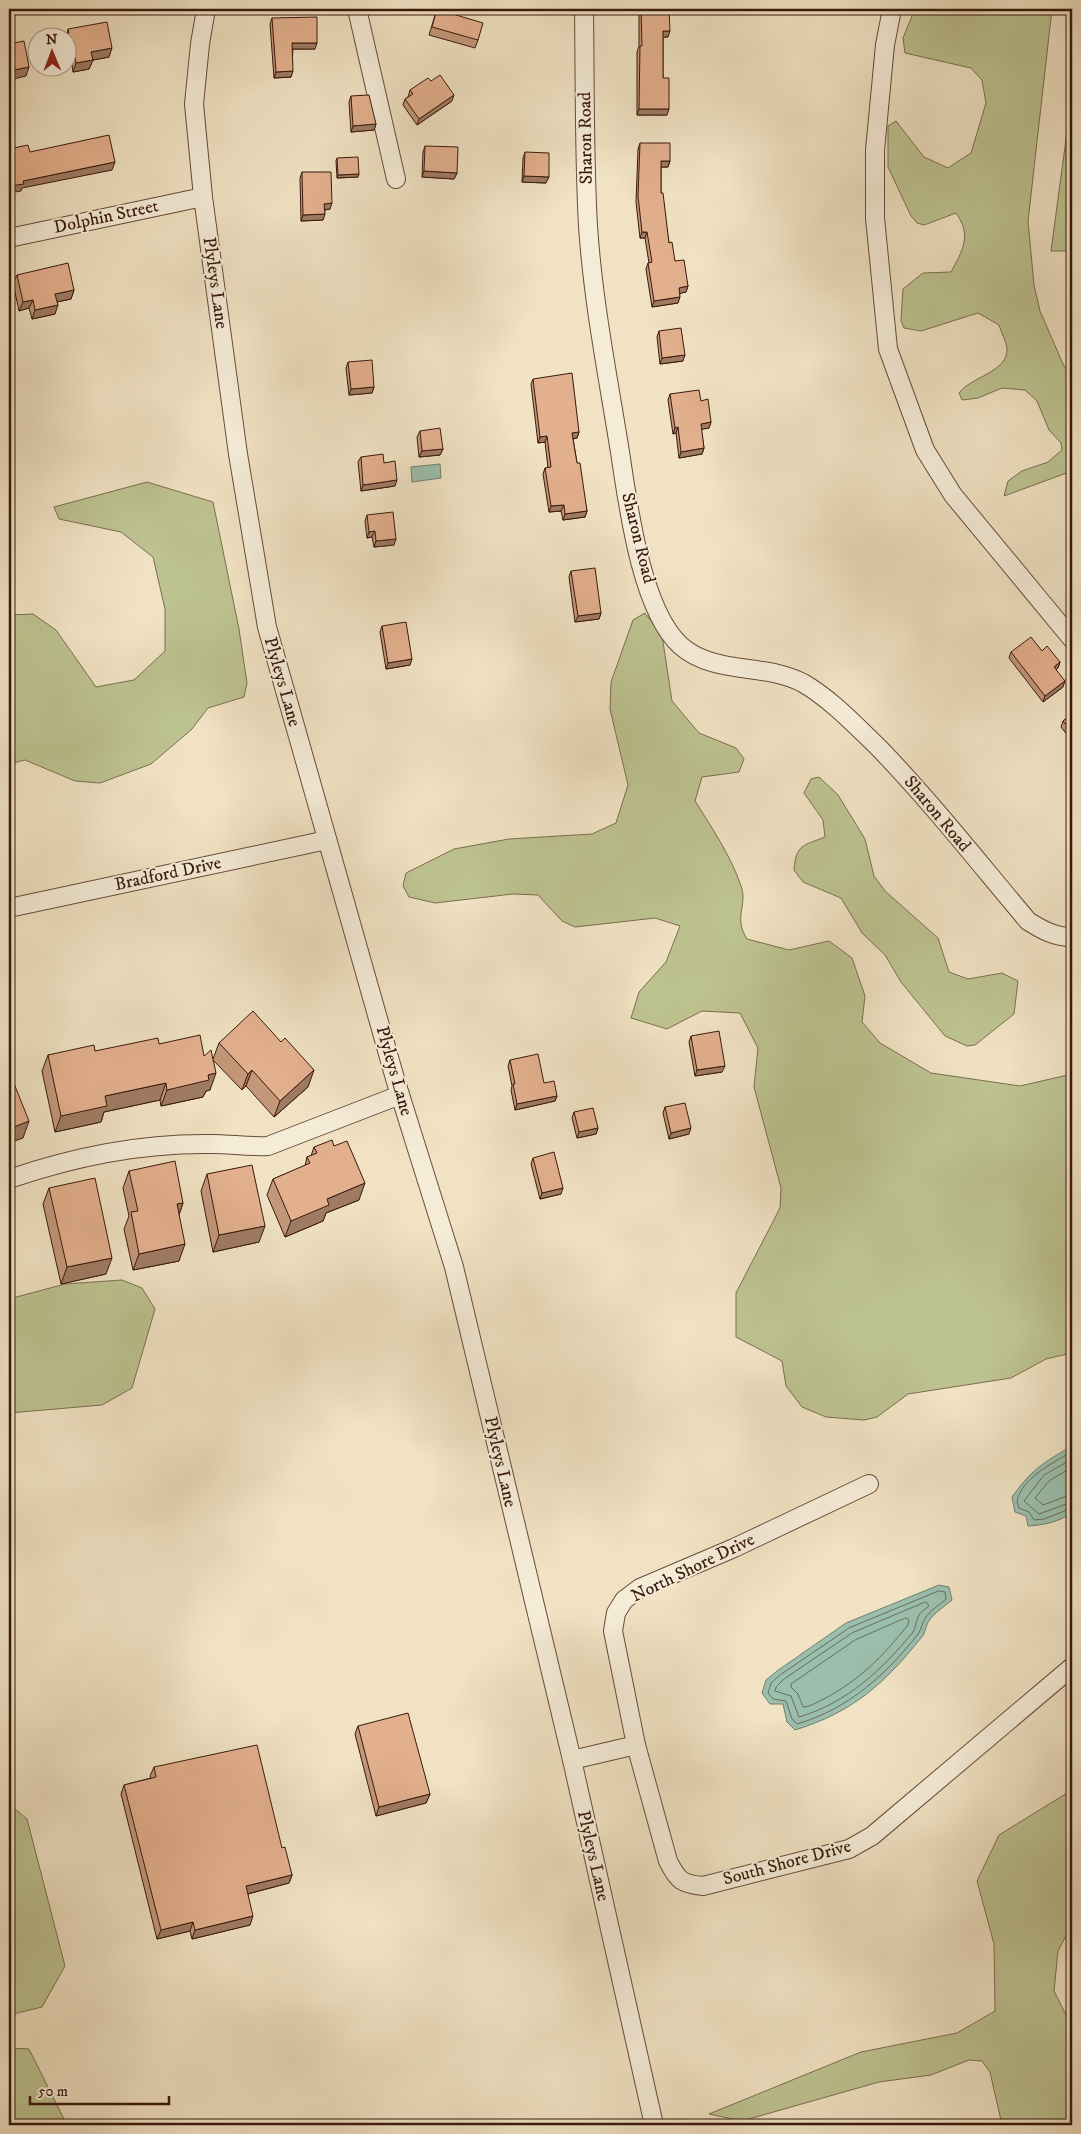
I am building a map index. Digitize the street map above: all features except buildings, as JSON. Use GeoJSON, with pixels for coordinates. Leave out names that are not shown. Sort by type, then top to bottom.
{"type":"FeatureCollection","features":[{"type":"Feature","properties":{"kind":"street","name":"Plyleys Lane"},"geometry":{"type":"LineString","coordinates":[[206,9],[200,44],[194,104],[203,197],[238,454],[267,627],[400,1095],[454,1267],[572,1760],[654,2125]]}},
{"type":"Feature","properties":{"kind":"street"},"geometry":{"type":"LineString","coordinates":[[357,9],[396,179]]}},
{"type":"Feature","properties":{"kind":"street","name":"Sharon Road"},"geometry":{"type":"LineString","coordinates":[[584,9],[588,229],[596,297],[630,520],[642,570],[662,620],[681,646],[704,660],[767,671],[800,682],[825,698],[908,778],[1028,921],[1044,931],[1061,937],[1072,937]]}},
{"type":"Feature","properties":{"kind":"street"},"geometry":{"type":"LineString","coordinates":[[892,9],[885,44],[875,150],[875,218],[888,349],[925,450],[948,487],[1072,639]]}},
{"type":"Feature","properties":{"kind":"street","name":"Dolphin Street"},"geometry":{"type":"LineString","coordinates":[[9,238],[203,197]]}},
{"type":"Feature","properties":{"kind":"street","name":"Bradford Drive"},"geometry":{"type":"LineString","coordinates":[[9,908],[327,840]]}},
{"type":"Feature","properties":{"kind":"street"},"geometry":{"type":"LineString","coordinates":[[9,1179],[49,1165],[143,1147],[211,1144],[248,1147],[268,1146],[400,1095]]}},
{"type":"Feature","properties":{"kind":"street","name":"North Shore Drive"},"geometry":{"type":"LineString","coordinates":[[636,1745],[612,1631],[616,1613],[624,1600],[640,1588],[734,1548],[869,1484]]}},
{"type":"Feature","properties":{"kind":"street","name":"South Shore Drive"},"geometry":{"type":"LineString","coordinates":[[636,1745],[668,1862],[675,1876],[686,1884],[703,1886],[849,1849],[872,1836],[1072,1667]]}},
{"type":"Feature","properties":{"kind":"street"},"geometry":{"type":"LineString","coordinates":[[572,1760],[636,1745]]}},
{"type":"Feature","properties":{"kind":"shaded area"},"geometry":{"type":"Polygon","coordinates":[[[915,9],[1052,9],[1028,221],[1034,285],[1040,311],[1063,364],[1072,379],[1072,471],[1004,496],[1008,481],[1022,471],[1048,462],[1062,450],[1061,443],[1049,430],[1037,401],[1025,390],[1002,388],[978,398],[962,400],[959,393],[964,387],[996,369],[1006,356],[1007,348],[999,325],[978,313],[921,331],[904,328],[901,321],[903,289],[923,273],[951,272],[959,257],[965,236],[964,228],[956,213],[924,225],[917,223],[911,216],[888,167],[888,126],[896,121],[924,157],[948,168],[971,153],[986,103],[982,80],[971,68],[905,53],[903,38],[915,9]]]}},
{"type":"Feature","properties":{"kind":"shaded area"},"geometry":{"type":"Polygon","coordinates":[[[1072,95],[1072,251],[1051,251],[1072,95]]]}},
{"type":"Feature","properties":{"kind":"shaded area"},"geometry":{"type":"Polygon","coordinates":[[[147,482],[213,502],[239,629],[247,683],[244,697],[208,708],[192,729],[151,764],[100,783],[75,781],[25,760],[9,764],[9,615],[33,614],[56,630],[96,687],[134,680],[165,651],[165,609],[153,557],[121,532],[59,519],[54,507],[147,482]]]}},
{"type":"Feature","properties":{"kind":"shaded area"},"geometry":{"type":"Polygon","coordinates":[[[645,613],[662,635],[672,701],[699,733],[736,748],[744,759],[739,772],[702,777],[695,801],[721,842],[737,875],[743,893],[741,924],[747,939],[789,950],[829,941],[852,958],[865,996],[862,1022],[880,1043],[931,1073],[1020,1086],[1072,1074],[1072,1353],[1046,1359],[1011,1378],[908,1394],[877,1417],[864,1420],[826,1417],[802,1407],[786,1386],[782,1361],[736,1337],[736,1293],[780,1208],[781,1188],[754,1087],[758,1048],[740,1013],[702,1011],[667,1029],[631,1018],[639,992],[666,962],[680,926],[655,918],[575,927],[562,921],[538,895],[513,894],[435,903],[409,897],[403,886],[406,873],[454,849],[509,839],[592,834],[616,823],[628,785],[610,709],[611,682],[633,620],[645,613]]]}},
{"type":"Feature","properties":{"kind":"shaded area"},"geometry":{"type":"Polygon","coordinates":[[[819,777],[838,795],[865,839],[874,876],[885,891],[938,938],[949,972],[968,979],[1002,973],[1018,981],[1014,1014],[975,1045],[967,1046],[945,1036],[901,982],[885,955],[862,933],[841,898],[803,882],[794,870],[797,855],[802,847],[825,837],[823,820],[804,793],[811,779],[819,777]]]}},
{"type":"Feature","properties":{"kind":"shaded area"},"geometry":{"type":"Polygon","coordinates":[[[122,1280],[142,1288],[155,1309],[132,1388],[102,1405],[9,1413],[9,1299],[65,1284],[122,1280]]]}},
{"type":"Feature","properties":{"kind":"shaded area"},"geometry":{"type":"Polygon","coordinates":[[[1072,1790],[1072,1924],[1058,1951],[1054,1991],[1072,2027],[1072,2125],[1002,2125],[990,2072],[982,2061],[969,2060],[931,2075],[879,2082],[742,2121],[709,2114],[861,2052],[957,2033],[995,2011],[994,1944],[977,1881],[999,1835],[1072,1790]]]}},
{"type":"Feature","properties":{"kind":"shaded area"},"geometry":{"type":"Polygon","coordinates":[[[9,1804],[27,1819],[65,1966],[42,2007],[9,2015],[9,1804]]]}},
{"type":"Feature","properties":{"kind":"shaded area"},"geometry":{"type":"Polygon","coordinates":[[[9,2048],[29,2049],[67,2125],[9,2125],[9,2048]]]}},
{"type":"Feature","properties":{"kind":"water"},"geometry":{"type":"Polygon","coordinates":[[[440,464],[441,478],[412,482],[411,467],[440,464]]]}},
{"type":"Feature","properties":{"kind":"water"},"geometry":{"type":"Polygon","coordinates":[[[1072,1446],[1072,1512],[1052,1522],[1028,1526],[1026,1516],[1015,1512],[1012,1497],[1039,1467],[1072,1446]]]}},
{"type":"Feature","properties":{"kind":"water"},"geometry":{"type":"Polygon","coordinates":[[[939,1585],[949,1587],[952,1600],[931,1618],[923,1636],[894,1669],[880,1683],[851,1705],[816,1723],[795,1730],[787,1722],[783,1704],[770,1704],[762,1693],[766,1680],[846,1623],[939,1585]]]}}]}
